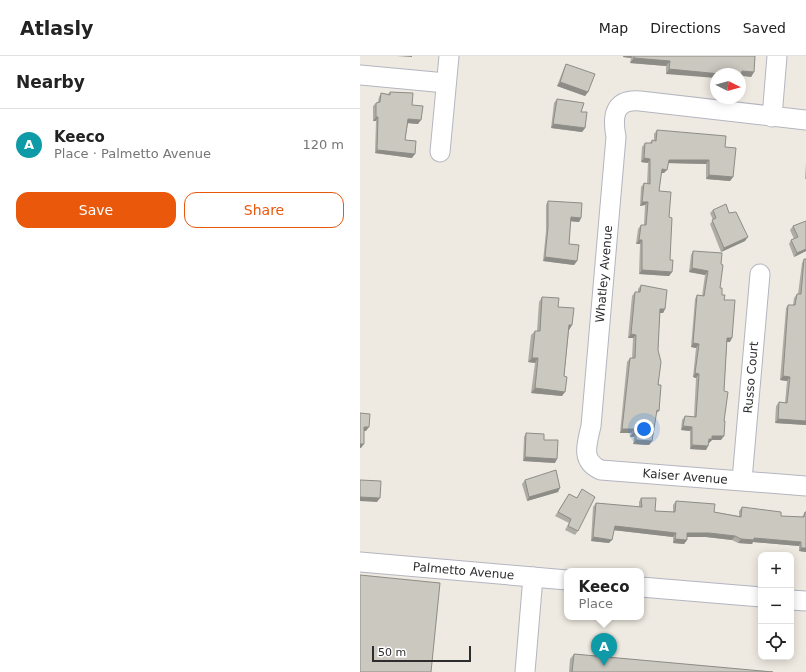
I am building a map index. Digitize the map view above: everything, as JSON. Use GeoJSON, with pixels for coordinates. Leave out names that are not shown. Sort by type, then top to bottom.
{"type":"FeatureCollection","features":[{"type":"Feature","properties":{"kind":"street"},"geometry":{"type":"LineString","coordinates":[[440,152],[449,56]]}},
{"type":"Feature","properties":{"kind":"street"},"geometry":{"type":"LineString","coordinates":[[777,56],[772,116],[806,120]]}},
{"type":"Feature","properties":{"kind":"street"},"geometry":{"type":"LineString","coordinates":[[360,76],[446,83]]}},
{"type":"Feature","properties":{"kind":"street","name":"Whatley Avenue"},"geometry":{"type":"LineString","coordinates":[[588,441],[591,426],[616,137],[614,126],[615,114],[618,108],[631,100],[772,116]]}},
{"type":"Feature","properties":{"kind":"street","name":"Russo Court"},"geometry":{"type":"LineString","coordinates":[[742,480],[760,274]]}},
{"type":"Feature","properties":{"kind":"street","name":"Kaiser Avenue"},"geometry":{"type":"LineString","coordinates":[[588,441],[585,451],[588,460],[594,467],[601,470],[806,486]]}},
{"type":"Feature","properties":{"kind":"street","name":"Palmetto Avenue"},"geometry":{"type":"LineString","coordinates":[[360,562],[564,580]]}},
{"type":"Feature","properties":{"kind":"street"},"geometry":{"type":"LineString","coordinates":[[525,672],[532,578]]}},
{"type":"Feature","properties":{"kind":"street"},"geometry":{"type":"LineString","coordinates":[[644,587],[758,597]]}},
{"type":"Feature","properties":{"kind":"street"},"geometry":{"type":"LineString","coordinates":[[794,600],[806,601]]}},
{"type":"Feature","properties":{"kind":"building"},"geometry":{"type":"Polygon","coordinates":[[[634,56],[755,56],[754,72],[746,71],[746,68],[710,68],[710,73],[669,69],[670,61],[634,58],[634,56]]]}},
{"type":"Feature","properties":{"kind":"building"},"geometry":{"type":"Polygon","coordinates":[[[566,64],[595,74],[588,92],[560,82],[566,64]]]}},
{"type":"Feature","properties":{"kind":"building"},"geometry":{"type":"Polygon","coordinates":[[[390,92],[413,93],[412,105],[423,106],[421,120],[408,119],[405,140],[416,141],[415,154],[377,150],[378,117],[376,117],[376,103],[380,102],[381,93],[390,95],[390,92]]]}},
{"type":"Feature","properties":{"kind":"building"},"geometry":{"type":"Polygon","coordinates":[[[557,99],[584,103],[581,112],[587,112],[585,128],[553,124],[557,99]]]}},
{"type":"Feature","properties":{"kind":"building"},"geometry":{"type":"Polygon","coordinates":[[[657,130],[726,136],[725,147],[736,148],[733,177],[709,175],[709,160],[669,160],[667,170],[662,169],[659,191],[671,192],[669,217],[672,218],[670,260],[673,260],[672,272],[642,270],[642,240],[639,240],[641,225],[646,225],[648,202],[642,202],[644,183],[650,184],[650,159],[644,158],[645,143],[652,143],[652,140],[656,141],[657,130]]]}},
{"type":"Feature","properties":{"kind":"building"},"geometry":{"type":"Polygon","coordinates":[[[548,201],[582,203],[581,218],[571,217],[569,244],[579,245],[577,261],[545,257],[548,227],[548,201]]]}},
{"type":"Feature","properties":{"kind":"building"},"geometry":{"type":"Polygon","coordinates":[[[726,204],[729,213],[736,212],[748,237],[724,248],[712,220],[716,218],[713,210],[726,204]]]}},
{"type":"Feature","properties":{"kind":"building"},"geometry":{"type":"Polygon","coordinates":[[[806,221],[806,249],[797,253],[791,240],[798,237],[793,226],[806,221]]]}},
{"type":"Feature","properties":{"kind":"building"},"geometry":{"type":"Polygon","coordinates":[[[693,251],[722,253],[721,264],[723,265],[720,288],[722,288],[722,295],[725,295],[724,300],[735,300],[732,338],[727,338],[724,391],[728,392],[724,421],[724,436],[712,436],[712,439],[709,439],[708,446],[692,445],[692,427],[683,426],[685,416],[696,417],[699,374],[695,373],[699,344],[693,343],[697,295],[704,296],[708,271],[692,268],[693,251]]]}},
{"type":"Feature","properties":{"kind":"building"},"geometry":{"type":"Polygon","coordinates":[[[804,259],[806,259],[806,421],[778,419],[779,402],[787,403],[790,377],[783,376],[788,305],[795,305],[797,294],[801,294],[804,259]]]}},
{"type":"Feature","properties":{"kind":"building"},"geometry":{"type":"Polygon","coordinates":[[[641,285],[667,290],[665,309],[660,309],[658,350],[661,362],[658,385],[661,385],[659,411],[657,410],[652,441],[636,440],[636,433],[633,433],[634,429],[622,429],[630,358],[635,358],[636,335],[631,334],[635,292],[640,292],[641,285]]]}},
{"type":"Feature","properties":{"kind":"building"},"geometry":{"type":"Polygon","coordinates":[[[542,297],[559,298],[558,307],[574,308],[572,325],[569,325],[564,376],[567,377],[565,392],[535,388],[538,358],[532,358],[535,331],[540,331],[542,297]]]}},
{"type":"Feature","properties":{"kind":"building"},"geometry":{"type":"Polygon","coordinates":[[[360,413],[370,414],[369,427],[364,427],[364,444],[360,444],[360,413]]]}},
{"type":"Feature","properties":{"kind":"building"},"geometry":{"type":"Polygon","coordinates":[[[526,433],[544,434],[544,440],[558,440],[557,459],[525,457],[526,433]]]}},
{"type":"Feature","properties":{"kind":"building"},"geometry":{"type":"Polygon","coordinates":[[[556,470],[560,488],[529,497],[525,480],[556,470]]]}},
{"type":"Feature","properties":{"kind":"building"},"geometry":{"type":"Polygon","coordinates":[[[360,480],[381,481],[380,498],[360,497],[360,480]]]}},
{"type":"Feature","properties":{"kind":"building"},"geometry":{"type":"Polygon","coordinates":[[[582,489],[595,497],[578,531],[568,526],[571,519],[558,512],[569,494],[577,498],[582,489]]]}},
{"type":"Feature","properties":{"kind":"building"},"geometry":{"type":"Polygon","coordinates":[[[641,498],[656,498],[655,511],[675,512],[676,501],[715,504],[714,512],[741,517],[742,507],[781,512],[781,516],[804,517],[806,512],[806,548],[801,548],[801,542],[754,538],[754,540],[741,539],[735,536],[709,533],[687,533],[687,540],[675,539],[676,533],[615,526],[612,540],[593,537],[596,503],[642,507],[641,498]]]}},
{"type":"Feature","properties":{"kind":"building"},"geometry":{"type":"Polygon","coordinates":[[[360,575],[440,583],[431,672],[360,672],[360,575]]]}},
{"type":"Feature","properties":{"kind":"building"},"geometry":{"type":"Polygon","coordinates":[[[574,654],[773,672],[572,672],[574,654]]]}},
{"type":"Feature","properties":{"kind":"place","name":"Keeco"},"geometry":{"type":"Point","coordinates":[604,666]}}]}
